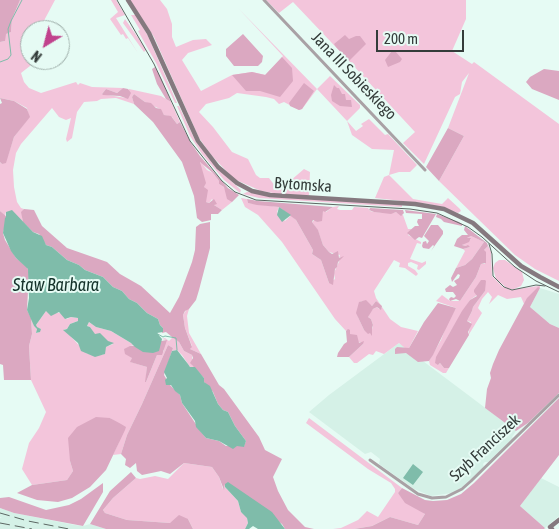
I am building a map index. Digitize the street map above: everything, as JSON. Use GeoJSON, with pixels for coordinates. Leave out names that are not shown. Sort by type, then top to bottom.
{"type":"FeatureCollection","features":[{"type":"Feature","properties":{"kind":"street","name":"Bytomska"},"geometry":{"type":"LineString","coordinates":[[128,0],[148,33],[198,141],[224,172],[237,183],[252,191],[270,195],[415,204],[444,209],[473,223],[521,266],[559,287]]}},
{"type":"Feature","properties":{"kind":"street","name":"Jana III Sobieskiego"},"geometry":{"type":"LineString","coordinates":[[264,0],[425,170]]}},
{"type":"Feature","properties":{"kind":"street","name":"Szyb Franciszek"},"geometry":{"type":"LineString","coordinates":[[370,460],[418,494],[432,498],[446,497],[462,489],[471,481],[559,394]]}},
{"type":"Feature","properties":{"kind":"street"},"geometry":{"type":"LineString","coordinates":[[552,529],[550,527],[559,520]]}},
{"type":"Feature","properties":{"kind":"shaded area"},"geometry":{"type":"Polygon","coordinates":[[[0,0],[20,0],[12,19],[11,32],[6,34],[5,41],[0,42],[0,0]]]}},
{"type":"Feature","properties":{"kind":"shaded area"},"geometry":{"type":"Polygon","coordinates":[[[20,0],[55,0],[44,20],[20,20],[20,70],[25,70],[21,73],[24,82],[29,88],[41,93],[76,82],[78,85],[80,83],[92,87],[123,88],[117,93],[106,89],[102,94],[126,98],[129,89],[161,96],[171,102],[180,122],[177,124],[172,117],[164,115],[160,109],[134,94],[132,97],[134,104],[116,98],[84,102],[77,112],[72,138],[67,142],[71,118],[66,120],[59,117],[52,108],[21,144],[16,153],[13,170],[14,187],[17,202],[24,209],[22,212],[23,222],[6,212],[5,216],[0,211],[0,162],[2,164],[8,155],[14,137],[29,117],[27,108],[14,101],[0,98],[0,42],[5,41],[5,34],[11,32],[12,19],[20,0]]]}},
{"type":"Feature","properties":{"kind":"shaded area"},"geometry":{"type":"Polygon","coordinates":[[[111,0],[116,0],[125,15],[116,18],[138,53],[128,38],[126,39],[123,34],[121,35],[110,19],[118,12],[111,0]]]}},
{"type":"Feature","properties":{"kind":"shaded area"},"geometry":{"type":"Polygon","coordinates":[[[130,0],[160,0],[167,9],[172,24],[172,37],[176,47],[193,40],[206,39],[212,45],[188,53],[182,60],[201,91],[232,75],[252,72],[266,75],[283,56],[238,8],[317,89],[302,109],[299,110],[284,102],[279,104],[274,99],[237,93],[229,98],[206,104],[199,112],[232,152],[248,159],[256,175],[260,178],[269,178],[275,186],[283,187],[304,169],[310,172],[309,195],[285,195],[261,191],[234,179],[212,156],[199,138],[154,37],[130,0]]]}},
{"type":"Feature","properties":{"kind":"shaded area"},"geometry":{"type":"Polygon","coordinates":[[[266,0],[466,0],[466,19],[452,51],[472,64],[474,62],[559,124],[559,281],[535,269],[515,255],[439,181],[464,136],[448,128],[469,73],[462,82],[460,94],[455,97],[424,164],[403,143],[415,132],[293,2],[279,13],[266,0]]]}},
{"type":"Feature","properties":{"kind":"shaded area"},"geometry":{"type":"Polygon","coordinates":[[[131,15],[136,15],[148,36],[177,103],[175,103],[131,15]]]}},
{"type":"Feature","properties":{"kind":"shaded area"},"geometry":{"type":"Polygon","coordinates":[[[125,19],[146,50],[144,52],[123,23],[125,19]]]}},
{"type":"Feature","properties":{"kind":"shaded area"},"geometry":{"type":"Polygon","coordinates":[[[243,34],[263,56],[262,62],[258,66],[234,66],[226,56],[226,49],[243,34]]]}},
{"type":"Feature","properties":{"kind":"shaded area"},"geometry":{"type":"Polygon","coordinates":[[[345,35],[349,39],[360,36],[366,44],[349,61],[334,44],[345,35]]]}},
{"type":"Feature","properties":{"kind":"shaded area"},"geometry":{"type":"Polygon","coordinates":[[[392,51],[395,51],[402,59],[400,62],[388,67],[385,60],[392,51]]]}},
{"type":"Feature","properties":{"kind":"shaded area"},"geometry":{"type":"Polygon","coordinates":[[[282,57],[292,68],[293,81],[280,97],[260,91],[246,91],[232,75],[252,72],[265,75],[282,57]]]}},
{"type":"Feature","properties":{"kind":"shaded area"},"geometry":{"type":"Polygon","coordinates":[[[155,67],[171,102],[166,99],[157,84],[152,69],[155,67]]]}},
{"type":"Feature","properties":{"kind":"shaded area"},"geometry":{"type":"Polygon","coordinates":[[[544,69],[559,71],[559,100],[532,89],[526,82],[530,77],[544,69]]]}},
{"type":"Feature","properties":{"kind":"shaded area"},"geometry":{"type":"Polygon","coordinates":[[[330,76],[360,105],[360,108],[347,121],[317,89],[330,76]]]}},
{"type":"Feature","properties":{"kind":"shaded area"},"geometry":{"type":"Polygon","coordinates":[[[304,83],[314,91],[302,109],[299,110],[290,106],[289,103],[304,83]]]}},
{"type":"Feature","properties":{"kind":"shaded area"},"geometry":{"type":"Polygon","coordinates":[[[334,85],[339,88],[342,94],[345,94],[346,100],[351,100],[352,107],[340,106],[332,101],[331,95],[334,85]]]}},
{"type":"Feature","properties":{"kind":"shaded area"},"geometry":{"type":"Polygon","coordinates":[[[123,88],[128,89],[131,93],[128,99],[102,94],[106,89],[117,93],[123,88]]]}},
{"type":"Feature","properties":{"kind":"shaded area"},"geometry":{"type":"Polygon","coordinates":[[[134,94],[145,102],[161,109],[164,115],[171,116],[177,124],[180,122],[200,156],[228,188],[239,195],[232,202],[227,199],[224,187],[219,184],[213,173],[200,162],[206,183],[204,187],[208,190],[206,202],[209,203],[214,199],[217,204],[214,205],[222,210],[218,214],[211,214],[211,220],[202,222],[197,218],[194,196],[182,162],[153,122],[134,104],[132,97],[134,94]]]}},
{"type":"Feature","properties":{"kind":"shaded area"},"geometry":{"type":"Polygon","coordinates":[[[0,98],[14,101],[27,109],[30,117],[14,137],[6,163],[2,164],[0,162],[0,104],[2,103],[0,98]]]}},
{"type":"Feature","properties":{"kind":"shaded area"},"geometry":{"type":"Polygon","coordinates":[[[177,106],[179,106],[196,142],[219,170],[241,190],[240,193],[224,180],[202,154],[190,136],[177,106]]]}},
{"type":"Feature","properties":{"kind":"shaded area"},"geometry":{"type":"Polygon","coordinates":[[[369,119],[385,135],[388,134],[417,165],[410,172],[399,172],[389,175],[394,150],[372,149],[352,135],[347,121],[356,131],[363,126],[361,124],[369,119]]]}},
{"type":"Feature","properties":{"kind":"shaded area"},"geometry":{"type":"Polygon","coordinates":[[[448,128],[464,136],[439,181],[426,167],[448,128]]]}},
{"type":"Feature","properties":{"kind":"shaded area"},"geometry":{"type":"Polygon","coordinates":[[[201,162],[207,170],[213,173],[219,184],[224,187],[232,202],[222,210],[214,205],[212,199],[209,203],[206,202],[201,162]]]}},
{"type":"Feature","properties":{"kind":"shaded area"},"geometry":{"type":"Polygon","coordinates":[[[389,175],[413,199],[442,204],[448,198],[461,211],[458,213],[429,204],[375,198],[384,177],[389,175]]]}},
{"type":"Feature","properties":{"kind":"shaded area"},"geometry":{"type":"Polygon","coordinates":[[[247,192],[402,204],[402,207],[259,198],[243,194],[247,192]]]}},
{"type":"Feature","properties":{"kind":"shaded area"},"geometry":{"type":"Polygon","coordinates":[[[241,198],[247,199],[248,203],[279,207],[277,212],[285,221],[291,215],[296,220],[313,250],[312,254],[321,260],[329,283],[335,279],[334,273],[341,257],[339,258],[340,255],[329,252],[323,245],[318,231],[312,222],[315,220],[317,222],[321,219],[323,210],[326,212],[333,207],[339,206],[337,209],[340,210],[352,210],[354,207],[370,208],[368,208],[370,211],[374,212],[396,212],[403,215],[408,229],[412,229],[408,235],[421,242],[421,244],[417,243],[410,259],[422,263],[426,261],[426,264],[419,270],[417,269],[418,265],[411,262],[408,263],[408,266],[418,274],[416,276],[405,268],[399,267],[400,263],[394,260],[374,291],[376,298],[382,307],[390,319],[401,327],[418,331],[409,348],[406,349],[399,343],[384,354],[376,351],[373,355],[369,354],[357,363],[354,363],[349,357],[363,344],[359,343],[335,319],[282,242],[258,215],[245,207],[241,198]],[[361,301],[357,311],[364,330],[371,333],[373,325],[368,317],[369,313],[377,307],[379,309],[382,307],[376,301],[372,306],[361,301]]]}},
{"type":"Feature","properties":{"kind":"shaded area"},"geometry":{"type":"Polygon","coordinates":[[[247,199],[333,207],[325,212],[323,211],[322,221],[317,222],[313,220],[312,222],[318,230],[323,245],[329,252],[332,254],[338,251],[339,258],[344,256],[338,262],[335,269],[333,285],[329,283],[321,260],[312,254],[313,250],[296,220],[279,207],[248,203],[247,199]]]}},
{"type":"Feature","properties":{"kind":"shaded area"},"geometry":{"type":"Polygon","coordinates":[[[370,208],[403,210],[404,213],[401,216],[396,212],[391,214],[374,212],[369,210],[370,208]]]}},
{"type":"Feature","properties":{"kind":"shaded area"},"geometry":{"type":"Polygon","coordinates":[[[24,209],[34,210],[42,226],[67,248],[107,262],[120,274],[141,286],[170,313],[179,297],[192,262],[195,250],[196,227],[210,222],[210,248],[199,290],[196,300],[183,315],[185,328],[192,347],[190,349],[201,354],[219,385],[224,389],[259,437],[265,450],[282,459],[273,477],[278,491],[288,510],[305,527],[314,529],[285,529],[282,524],[225,484],[224,490],[219,477],[212,467],[184,463],[170,474],[161,471],[142,475],[137,471],[136,463],[130,468],[125,465],[126,459],[121,454],[127,435],[168,345],[173,348],[164,375],[170,385],[180,395],[182,403],[201,432],[206,438],[219,441],[226,446],[244,446],[246,441],[228,412],[223,410],[218,404],[213,392],[204,382],[204,378],[190,363],[193,358],[192,355],[184,351],[179,342],[166,332],[162,333],[163,328],[158,319],[147,313],[103,277],[67,260],[52,247],[46,245],[39,234],[33,232],[23,222],[21,212],[24,209]]]}},
{"type":"Feature","properties":{"kind":"shaded area"},"geometry":{"type":"Polygon","coordinates":[[[405,210],[436,214],[422,238],[419,237],[415,240],[407,233],[415,226],[419,226],[417,222],[418,219],[422,219],[422,214],[406,213],[405,210]]]}},
{"type":"Feature","properties":{"kind":"shaded area"},"geometry":{"type":"Polygon","coordinates":[[[0,211],[7,217],[3,233],[5,240],[16,258],[27,267],[29,272],[27,310],[31,318],[32,334],[29,346],[31,380],[4,380],[3,365],[0,364],[0,211]]]}},
{"type":"Feature","properties":{"kind":"shaded area"},"geometry":{"type":"Polygon","coordinates":[[[437,214],[459,222],[462,226],[444,222],[436,217],[437,214]]]}},
{"type":"Feature","properties":{"kind":"shaded area"},"geometry":{"type":"Polygon","coordinates":[[[431,225],[438,225],[443,234],[431,251],[433,245],[429,249],[422,246],[423,242],[426,241],[427,244],[429,241],[424,236],[431,225]]]}},
{"type":"Feature","properties":{"kind":"shaded area"},"geometry":{"type":"Polygon","coordinates":[[[465,226],[487,243],[488,246],[484,250],[486,252],[486,263],[481,264],[476,277],[460,301],[456,299],[450,301],[451,297],[454,298],[456,296],[453,292],[446,292],[445,289],[450,285],[453,287],[457,285],[454,281],[460,275],[458,274],[452,282],[451,278],[456,268],[465,265],[472,259],[484,242],[471,236],[467,238],[471,238],[469,242],[462,245],[470,247],[463,249],[454,246],[457,239],[462,235],[468,235],[464,230],[465,226]]]}},
{"type":"Feature","properties":{"kind":"shaded area"},"geometry":{"type":"Polygon","coordinates":[[[471,236],[484,242],[472,259],[465,265],[456,268],[465,251],[463,249],[470,247],[462,245],[471,239],[467,238],[471,236]]]}},
{"type":"Feature","properties":{"kind":"shaded area"},"geometry":{"type":"Polygon","coordinates":[[[487,243],[491,252],[492,276],[503,287],[511,290],[538,286],[540,288],[524,304],[521,297],[507,299],[498,295],[489,304],[492,297],[488,292],[478,308],[482,313],[468,336],[471,322],[467,321],[473,307],[485,291],[480,283],[477,295],[470,300],[440,352],[438,365],[440,363],[444,368],[449,368],[446,373],[443,373],[430,365],[429,361],[456,308],[436,301],[442,295],[450,301],[460,301],[476,277],[481,264],[485,264],[484,250],[488,246],[487,243]]]}},
{"type":"Feature","properties":{"kind":"shaded area"},"geometry":{"type":"Polygon","coordinates":[[[499,260],[505,260],[522,272],[524,280],[521,286],[508,289],[496,279],[493,268],[499,260]]]}},
{"type":"Feature","properties":{"kind":"shaded area"},"geometry":{"type":"Polygon","coordinates":[[[481,280],[486,281],[485,291],[473,307],[467,321],[472,324],[468,332],[469,335],[449,368],[444,368],[440,363],[438,365],[435,363],[436,357],[462,311],[470,300],[477,296],[474,290],[481,280]]]}},
{"type":"Feature","properties":{"kind":"shaded area"},"geometry":{"type":"Polygon","coordinates":[[[538,287],[540,288],[530,307],[550,324],[559,328],[559,393],[528,423],[516,431],[485,408],[487,389],[491,378],[490,373],[499,350],[527,298],[538,287]]]}},
{"type":"Feature","properties":{"kind":"shaded area"},"geometry":{"type":"Polygon","coordinates":[[[540,288],[559,294],[559,328],[550,324],[530,307],[540,288]]]}},
{"type":"Feature","properties":{"kind":"shaded area"},"geometry":{"type":"Polygon","coordinates":[[[366,300],[372,306],[376,301],[382,306],[381,310],[377,307],[373,309],[368,317],[373,325],[372,336],[364,330],[356,313],[359,302],[366,300]]]}},
{"type":"Feature","properties":{"kind":"shaded area"},"geometry":{"type":"Polygon","coordinates":[[[438,303],[456,308],[429,361],[418,362],[406,353],[395,354],[397,347],[409,348],[438,303]]]}},
{"type":"Feature","properties":{"kind":"shaded area"},"geometry":{"type":"Polygon","coordinates":[[[189,309],[187,316],[189,333],[201,354],[190,349],[192,346],[185,328],[183,315],[189,309]]]}},
{"type":"Feature","properties":{"kind":"shaded area"},"geometry":{"type":"Polygon","coordinates":[[[46,311],[60,313],[67,319],[71,317],[78,318],[78,321],[64,329],[86,353],[103,355],[106,347],[113,344],[95,335],[90,327],[87,326],[89,322],[96,327],[111,331],[134,345],[130,346],[131,362],[147,367],[146,382],[157,355],[164,351],[166,340],[162,339],[165,338],[169,341],[173,337],[179,342],[184,351],[192,355],[192,365],[195,367],[190,367],[177,350],[172,351],[173,348],[168,345],[127,435],[121,454],[113,455],[119,442],[119,424],[110,418],[70,461],[73,471],[67,480],[32,485],[22,469],[29,443],[39,428],[46,412],[31,380],[29,346],[32,334],[31,318],[37,329],[36,333],[38,333],[41,329],[36,327],[36,325],[46,311]]]}},
{"type":"Feature","properties":{"kind":"shaded area"},"geometry":{"type":"Polygon","coordinates":[[[348,329],[350,334],[357,335],[359,343],[364,341],[363,344],[349,357],[337,357],[347,342],[346,331],[348,329]]]}},
{"type":"Feature","properties":{"kind":"shaded area"},"geometry":{"type":"Polygon","coordinates":[[[167,340],[162,355],[157,355],[145,382],[147,367],[130,362],[132,358],[125,354],[124,349],[130,346],[160,344],[161,341],[167,340]]]}},
{"type":"Feature","properties":{"kind":"shaded area"},"geometry":{"type":"Polygon","coordinates":[[[399,343],[516,431],[513,438],[488,462],[483,464],[484,467],[462,487],[452,493],[431,496],[414,489],[379,464],[380,459],[371,452],[365,454],[309,412],[399,343]]]}},
{"type":"Feature","properties":{"kind":"shaded area"},"geometry":{"type":"Polygon","coordinates":[[[559,398],[559,455],[520,506],[544,529],[354,529],[372,526],[390,517],[418,525],[425,514],[405,503],[398,493],[402,488],[425,500],[433,501],[447,500],[461,494],[559,398]]]}},
{"type":"Feature","properties":{"kind":"shaded area"},"geometry":{"type":"Polygon","coordinates":[[[96,417],[110,418],[126,427],[106,470],[90,487],[72,498],[58,502],[37,500],[17,493],[32,485],[67,480],[73,471],[68,438],[77,427],[96,417]]]}},
{"type":"Feature","properties":{"kind":"shaded area"},"geometry":{"type":"Polygon","coordinates":[[[309,418],[402,488],[398,493],[425,514],[418,525],[390,517],[372,526],[354,529],[333,529],[341,528],[358,520],[367,511],[378,517],[395,492],[395,489],[391,483],[368,469],[306,423],[309,418]]]}},
{"type":"Feature","properties":{"kind":"shaded area"},"geometry":{"type":"Polygon","coordinates":[[[184,463],[212,467],[219,477],[223,489],[225,487],[238,501],[241,512],[247,517],[248,523],[245,529],[193,529],[188,519],[170,523],[127,520],[105,513],[103,510],[113,498],[136,478],[155,476],[168,479],[184,463]]]}},
{"type":"Feature","properties":{"kind":"shaded area"},"geometry":{"type":"Polygon","coordinates":[[[131,472],[136,478],[113,498],[103,510],[105,513],[127,520],[170,523],[179,515],[188,519],[193,529],[106,529],[90,524],[110,491],[131,472]]]}},
{"type":"Feature","properties":{"kind":"shaded area"},"geometry":{"type":"Polygon","coordinates":[[[541,478],[559,487],[559,516],[545,528],[520,506],[541,478]]]}},
{"type":"Feature","properties":{"kind":"shaded area"},"geometry":{"type":"Polygon","coordinates":[[[103,483],[103,492],[83,526],[14,513],[0,508],[0,498],[9,497],[46,510],[69,505],[103,483]]]}},
{"type":"Feature","properties":{"kind":"shaded area"},"geometry":{"type":"Polygon","coordinates":[[[0,508],[14,513],[75,525],[83,526],[90,524],[106,529],[0,529],[0,518],[2,518],[0,517],[0,508]]]}},
{"type":"Feature","properties":{"kind":"water"},"geometry":{"type":"Polygon","coordinates":[[[279,207],[291,215],[282,222],[277,215],[279,207]]]}},
{"type":"Feature","properties":{"kind":"water","name":"Staw Barbara"},"geometry":{"type":"Polygon","coordinates":[[[12,210],[33,232],[42,236],[46,245],[52,247],[67,260],[103,277],[147,313],[158,319],[163,328],[163,332],[157,333],[162,339],[159,351],[153,353],[143,352],[111,331],[96,327],[89,322],[87,326],[95,334],[100,333],[108,341],[114,343],[106,347],[105,354],[95,357],[81,351],[78,343],[63,330],[67,329],[70,324],[78,321],[78,318],[71,317],[65,319],[59,312],[51,316],[46,311],[36,325],[41,329],[40,332],[36,333],[37,329],[27,310],[29,298],[28,269],[11,251],[3,233],[6,212],[12,210]]]}},
{"type":"Feature","properties":{"kind":"water"},"geometry":{"type":"Polygon","coordinates":[[[177,350],[190,367],[195,367],[204,378],[204,382],[210,386],[218,404],[223,410],[228,412],[246,441],[244,447],[237,446],[233,449],[219,441],[206,438],[196,427],[195,421],[182,403],[180,395],[171,385],[166,385],[165,380],[167,378],[164,372],[172,351],[177,350]]]}},
{"type":"Feature","properties":{"kind":"water"},"geometry":{"type":"Polygon","coordinates":[[[413,464],[423,472],[413,485],[403,478],[413,464]]]}},
{"type":"Feature","properties":{"kind":"water"},"geometry":{"type":"Polygon","coordinates":[[[228,482],[272,512],[285,529],[258,529],[253,526],[245,529],[248,523],[247,518],[241,512],[238,501],[225,487],[225,484],[228,482]]]}},
{"type":"Feature","properties":{"kind":"waterway"},"geometry":{"type":"LineString","coordinates":[[0,62],[8,59],[11,55],[8,29],[22,0]]}},
{"type":"Feature","properties":{"kind":"waterway"},"geometry":{"type":"LineString","coordinates":[[156,333],[163,337],[176,338],[177,350]]}},
{"type":"Feature","properties":{"kind":"tram line"},"geometry":{"type":"LineString","coordinates":[[117,0],[154,64],[190,141],[222,181],[235,192],[256,200],[410,209],[437,213],[468,227],[515,267],[536,281],[559,292]]}},
{"type":"Feature","properties":{"kind":"tram line"},"geometry":{"type":"LineString","coordinates":[[489,244],[492,254],[493,276],[504,287],[512,290],[536,285],[545,286]]}},
{"type":"Feature","properties":{"kind":"railway"},"geometry":{"type":"LineString","coordinates":[[0,513],[69,529]]}},
{"type":"Feature","properties":{"kind":"railway"},"geometry":{"type":"LineString","coordinates":[[0,523],[32,529]]}}]}
